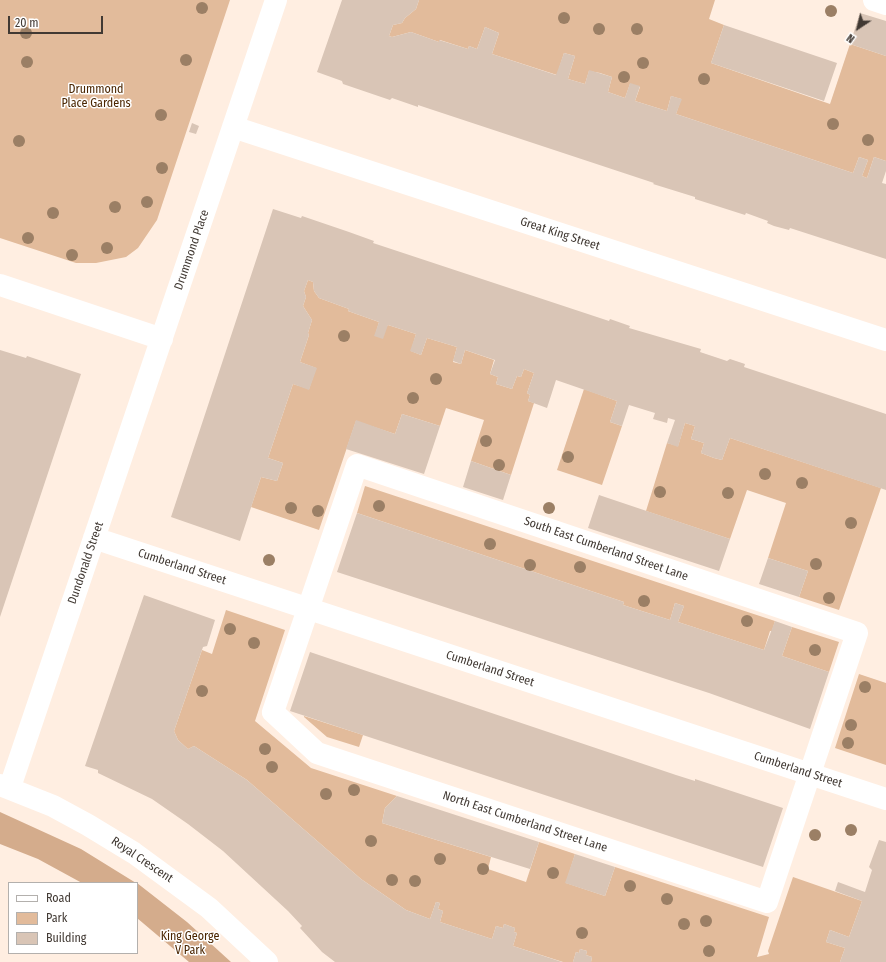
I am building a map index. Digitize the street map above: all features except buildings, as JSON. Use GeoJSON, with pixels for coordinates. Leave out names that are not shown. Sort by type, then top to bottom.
{"type":"FeatureCollection","features":[{"type":"Feature","properties":{"kind":"street","name":"Drummond Place"},"geometry":{"type":"LineString","coordinates":[[162,339],[276,0]]}},
{"type":"Feature","properties":{"kind":"street"},"geometry":{"type":"LineString","coordinates":[[874,0],[886,4]]}},
{"type":"Feature","properties":{"kind":"street","name":"Great King Street"},"geometry":{"type":"LineString","coordinates":[[233,127],[886,340]]}},
{"type":"Feature","properties":{"kind":"street"},"geometry":{"type":"LineString","coordinates":[[0,285],[162,339]]}},
{"type":"Feature","properties":{"kind":"street","name":"Dundonald Street"},"geometry":{"type":"LineString","coordinates":[[5,786],[94,538],[162,339]]}},
{"type":"Feature","properties":{"kind":"street","name":"South East Cumberland Street Lane"},"geometry":{"type":"LineString","coordinates":[[308,609],[357,465],[857,633],[810,774]]}},
{"type":"Feature","properties":{"kind":"street","name":"Cumberland Street"},"geometry":{"type":"LineString","coordinates":[[94,538],[886,799]]}},
{"type":"Feature","properties":{"kind":"street","name":"North East Cumberland Street Lane"},"geometry":{"type":"LineString","coordinates":[[308,609],[273,712],[317,753],[767,902],[810,774]]}},
{"type":"Feature","properties":{"kind":"street","name":"Royal Crescent"},"geometry":{"type":"LineString","coordinates":[[5,786],[53,806],[134,853],[209,908],[267,962]]}},
{"type":"Feature","properties":{"kind":"green space","name":"Drummond Place Gardens"},"geometry":{"type":"Polygon","coordinates":[[[0,0],[230,0],[157,220],[138,248],[126,257],[96,263],[76,263],[0,238],[0,0]]]}},
{"type":"Feature","properties":{"kind":"green space"},"geometry":{"type":"Polygon","coordinates":[[[419,0],[715,0],[709,19],[724,25],[711,63],[830,104],[850,44],[886,56],[886,161],[874,157],[867,178],[862,176],[868,160],[859,157],[853,173],[676,114],[681,99],[671,96],[667,111],[635,101],[640,87],[630,84],[625,98],[608,92],[612,77],[600,73],[589,71],[585,84],[568,79],[575,56],[564,53],[557,75],[492,54],[499,33],[485,27],[477,49],[469,46],[468,49],[440,40],[439,42],[411,32],[392,37],[389,36],[393,25],[402,23],[405,18],[416,9],[419,0]]]}},
{"type":"Feature","properties":{"kind":"green space"},"geometry":{"type":"Polygon","coordinates":[[[308,280],[313,282],[314,291],[319,298],[349,309],[348,311],[379,322],[375,336],[388,325],[416,334],[411,351],[421,355],[427,338],[457,347],[453,362],[461,364],[465,350],[494,360],[490,374],[498,377],[496,384],[512,389],[517,376],[521,377],[524,369],[534,373],[527,393],[530,395],[528,401],[534,403],[511,475],[471,461],[484,420],[446,408],[440,426],[402,414],[395,434],[356,421],[319,530],[251,507],[261,477],[277,481],[283,463],[268,458],[293,384],[309,389],[316,368],[300,362],[309,335],[308,333],[312,320],[303,306],[306,297],[304,291],[308,280]]]}},
{"type":"Feature","properties":{"kind":"green space"},"geometry":{"type":"Polygon","coordinates":[[[584,389],[617,401],[610,422],[622,426],[602,485],[557,470],[584,389]]]}},
{"type":"Feature","properties":{"kind":"green space"},"geometry":{"type":"Polygon","coordinates":[[[685,423],[695,426],[691,439],[704,443],[701,453],[714,458],[722,460],[730,438],[881,488],[839,610],[799,597],[808,571],[768,558],[786,503],[747,490],[730,539],[646,511],[667,443],[678,446],[685,423]]]}},
{"type":"Feature","properties":{"kind":"green space"},"geometry":{"type":"Polygon","coordinates":[[[365,486],[775,621],[772,631],[770,631],[764,650],[678,622],[684,606],[675,603],[670,620],[623,605],[624,602],[357,513],[365,486]]]}},
{"type":"Feature","properties":{"kind":"green space"},"geometry":{"type":"Polygon","coordinates":[[[226,610],[285,630],[255,721],[311,768],[397,796],[385,808],[382,823],[491,857],[488,869],[526,882],[539,842],[575,854],[566,883],[605,896],[615,867],[769,917],[757,957],[769,954],[768,951],[793,877],[862,901],[849,937],[830,930],[826,942],[845,948],[840,962],[591,962],[592,957],[586,955],[587,951],[580,949],[579,953],[576,952],[573,962],[563,962],[513,946],[517,933],[514,932],[515,928],[504,924],[503,928],[496,926],[492,939],[440,922],[443,911],[438,909],[440,903],[436,902],[430,919],[406,910],[361,879],[247,780],[194,746],[188,749],[178,740],[174,731],[202,650],[212,654],[226,610]]]}},
{"type":"Feature","properties":{"kind":"green space"},"geometry":{"type":"Polygon","coordinates":[[[792,627],[839,642],[829,672],[782,656],[792,627]]]}},
{"type":"Feature","properties":{"kind":"green space"},"geometry":{"type":"Polygon","coordinates":[[[859,674],[886,683],[886,765],[835,748],[859,674]]]}},
{"type":"Feature","properties":{"kind":"green space"},"geometry":{"type":"Polygon","coordinates":[[[304,716],[363,735],[359,747],[327,737],[304,716]]]}},
{"type":"Feature","properties":{"kind":"green space"},"geometry":{"type":"Polygon","coordinates":[[[0,812],[81,849],[134,882],[80,882],[38,859],[0,844],[0,812]]]}},
{"type":"Feature","properties":{"kind":"green space","name":"King George V Park"},"geometry":{"type":"Polygon","coordinates":[[[138,884],[187,922],[231,962],[189,962],[138,919],[138,884]]]}}]}
